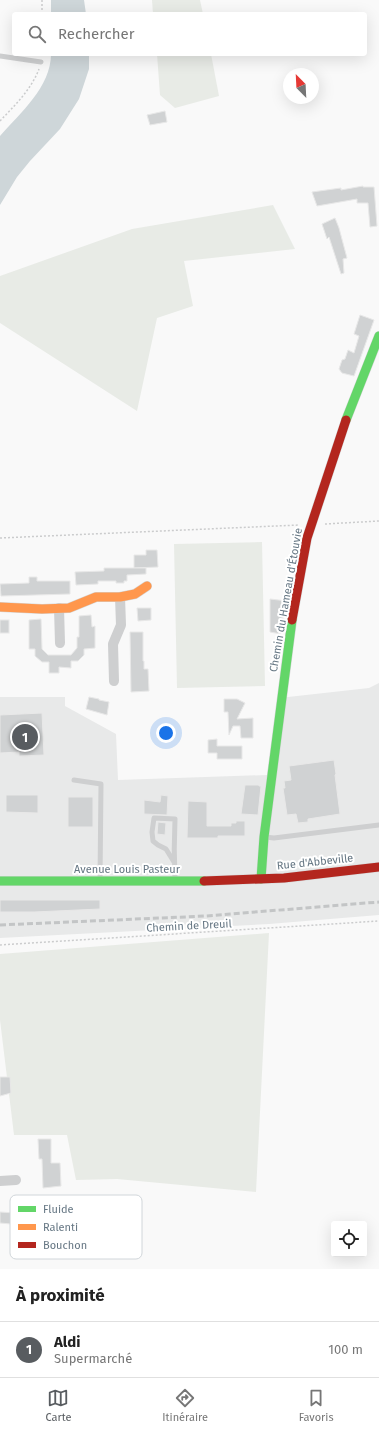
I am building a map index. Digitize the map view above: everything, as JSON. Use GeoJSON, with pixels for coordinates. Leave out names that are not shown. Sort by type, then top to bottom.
{"type":"FeatureCollection","features":[{"type":"Feature","properties":{"kind":"street","name":"Chemin du Hameau d'Étouvie"},"geometry":{"type":"LineString","coordinates":[[257,879],[264,837],[290,633],[311,524],[345,424],[379,336]]}},
{"type":"Feature","properties":{"kind":"street"},"geometry":{"type":"LineString","coordinates":[[0,607],[69,608],[96,597],[120,597],[135,594],[147,586]]}},
{"type":"Feature","properties":{"kind":"street"},"geometry":{"type":"LineString","coordinates":[[114,681],[113,644],[121,625],[120,597]]}},
{"type":"Feature","properties":{"kind":"street"},"geometry":{"type":"LineString","coordinates":[[59,608],[60,643]]}},
{"type":"Feature","properties":{"kind":"street","name":"Rue d'Abbeville"},"geometry":{"type":"LineString","coordinates":[[257,879],[312,875],[379,867]]}},
{"type":"Feature","properties":{"kind":"street","name":"Avenue Louis Pasteur"},"geometry":{"type":"LineString","coordinates":[[0,880],[175,882],[257,879]]}},
{"type":"Feature","properties":{"kind":"street"},"geometry":{"type":"LineString","coordinates":[[0,1181],[16,1180]]}},
{"type":"Feature","properties":{"kind":"lane"},"geometry":{"type":"LineString","coordinates":[[0,56],[41,62]]}},
{"type":"Feature","properties":{"kind":"lane"},"geometry":{"type":"LineString","coordinates":[[74,780],[101,784],[100,881]]}},
{"type":"Feature","properties":{"kind":"lane"},"geometry":{"type":"LineString","coordinates":[[174,862],[166,849],[153,841],[152,832],[154,818],[175,820],[175,882]]}},
{"type":"Feature","properties":{"kind":"lane"},"geometry":{"type":"LineString","coordinates":[[264,837],[274,838],[379,825]]}},
{"type":"Feature","properties":{"kind":"path"},"geometry":{"type":"LineString","coordinates":[[42,0],[42,12]]}},
{"type":"Feature","properties":{"kind":"path"},"geometry":{"type":"LineString","coordinates":[[0,121],[23,96],[35,79],[41,62]]}},
{"type":"Feature","properties":{"kind":"path"},"geometry":{"type":"LineString","coordinates":[[0,538],[379,522]]}},
{"type":"Feature","properties":{"kind":"path","name":"Chemin de Dreuil"},"geometry":{"type":"LineString","coordinates":[[0,945],[379,921]]}},
{"type":"Feature","properties":{"kind":"shaded area"},"geometry":{"type":"Polygon","coordinates":[[[51,0],[84,0],[86,12],[51,12],[51,0]]]}},
{"type":"Feature","properties":{"kind":"shaded area"},"geometry":{"type":"Polygon","coordinates":[[[152,0],[200,0],[203,12],[153,12],[152,0]]]}},
{"type":"Feature","properties":{"kind":"shaded area"},"geometry":{"type":"Polygon","coordinates":[[[51,56],[89,56],[89,69],[79,99],[60,129],[17,177],[0,205],[0,136],[33,99],[46,78],[50,66],[51,56]]]}},
{"type":"Feature","properties":{"kind":"shaded area"},"geometry":{"type":"Polygon","coordinates":[[[157,56],[211,56],[219,96],[175,108],[160,95],[157,56]]]}},
{"type":"Feature","properties":{"kind":"shaded area"},"geometry":{"type":"Polygon","coordinates":[[[273,205],[295,249],[184,261],[193,306],[157,318],[137,411],[0,323],[0,276],[132,229],[273,205]]]}},
{"type":"Feature","properties":{"kind":"shaded area"},"geometry":{"type":"Polygon","coordinates":[[[262,542],[265,686],[177,688],[174,544],[262,542]]]}},
{"type":"Feature","properties":{"kind":"shaded area"},"geometry":{"type":"Polygon","coordinates":[[[379,683],[379,915],[269,924],[0,938],[0,697],[65,697],[65,706],[116,734],[118,780],[267,775],[279,698],[369,688],[379,683]]]}},
{"type":"Feature","properties":{"kind":"shaded area"},"geometry":{"type":"Polygon","coordinates":[[[269,933],[256,1192],[117,1179],[76,1180],[67,1135],[14,1135],[0,1020],[0,954],[269,933]]]}},
{"type":"Feature","properties":{"kind":"building"},"geometry":{"type":"Polygon","coordinates":[[[165,111],[167,122],[150,125],[147,115],[165,111]]]}},
{"type":"Feature","properties":{"kind":"building"},"geometry":{"type":"Polygon","coordinates":[[[363,186],[374,187],[377,226],[370,227],[368,203],[357,203],[357,199],[317,206],[312,192],[341,188],[341,190],[363,186]]]}},
{"type":"Feature","properties":{"kind":"building"},"geometry":{"type":"Polygon","coordinates":[[[335,218],[347,258],[343,259],[344,273],[341,274],[329,237],[327,239],[322,224],[335,218]]]}},
{"type":"Feature","properties":{"kind":"building"},"geometry":{"type":"Polygon","coordinates":[[[360,315],[374,320],[354,376],[342,373],[339,369],[348,350],[354,353],[359,336],[354,334],[360,315]]]}},
{"type":"Feature","properties":{"kind":"building"},"geometry":{"type":"Polygon","coordinates":[[[146,550],[157,550],[158,567],[134,568],[134,555],[146,555],[146,550]]]}},
{"type":"Feature","properties":{"kind":"building"},"geometry":{"type":"Polygon","coordinates":[[[104,568],[146,568],[146,574],[127,575],[127,581],[124,581],[124,583],[116,583],[116,581],[98,581],[98,584],[76,585],[75,572],[104,571],[104,568]]]}},
{"type":"Feature","properties":{"kind":"building"},"geometry":{"type":"Polygon","coordinates":[[[29,577],[37,577],[37,581],[70,581],[70,594],[1,596],[0,584],[29,583],[29,577]]]}},
{"type":"Feature","properties":{"kind":"building"},"geometry":{"type":"Polygon","coordinates":[[[270,599],[287,601],[281,634],[270,632],[270,599]]]}},
{"type":"Feature","properties":{"kind":"building"},"geometry":{"type":"Polygon","coordinates":[[[137,608],[151,608],[151,620],[138,621],[137,608]]]}},
{"type":"Feature","properties":{"kind":"building"},"geometry":{"type":"Polygon","coordinates":[[[91,615],[92,627],[95,626],[95,648],[84,649],[84,655],[78,661],[71,661],[71,668],[59,667],[59,673],[49,673],[49,662],[42,662],[35,656],[35,649],[29,649],[29,620],[41,619],[42,649],[48,655],[71,655],[77,648],[77,637],[79,637],[79,616],[91,615]]]}},
{"type":"Feature","properties":{"kind":"building"},"geometry":{"type":"Polygon","coordinates":[[[0,620],[9,620],[9,633],[0,633],[0,620]]]}},
{"type":"Feature","properties":{"kind":"building"},"geometry":{"type":"Polygon","coordinates":[[[130,632],[143,632],[143,661],[144,669],[148,669],[149,691],[131,692],[130,632]]]}},
{"type":"Feature","properties":{"kind":"building"},"geometry":{"type":"Polygon","coordinates":[[[89,697],[109,702],[107,715],[86,709],[89,697]]]}},
{"type":"Feature","properties":{"kind":"building"},"geometry":{"type":"Polygon","coordinates":[[[224,699],[237,699],[245,703],[237,719],[253,718],[253,738],[241,738],[240,726],[233,726],[229,735],[228,712],[224,712],[224,699]]]}},
{"type":"Feature","properties":{"kind":"building"},"geometry":{"type":"Polygon","coordinates":[[[42,713],[44,755],[19,756],[19,752],[0,753],[0,715],[42,713]]]}},
{"type":"Feature","properties":{"kind":"building"},"geometry":{"type":"Polygon","coordinates":[[[217,739],[217,746],[242,746],[242,759],[217,759],[217,753],[208,753],[208,740],[217,739]]]}},
{"type":"Feature","properties":{"kind":"building"},"geometry":{"type":"Polygon","coordinates":[[[334,760],[340,814],[308,819],[308,822],[298,823],[296,814],[287,815],[283,788],[285,788],[284,781],[291,780],[289,766],[334,760]]]}},
{"type":"Feature","properties":{"kind":"building"},"geometry":{"type":"Polygon","coordinates":[[[245,785],[261,786],[258,815],[241,814],[245,785]]]}},
{"type":"Feature","properties":{"kind":"building"},"geometry":{"type":"Polygon","coordinates":[[[6,795],[38,795],[38,813],[6,812],[6,795]]]}},
{"type":"Feature","properties":{"kind":"building"},"geometry":{"type":"Polygon","coordinates":[[[161,795],[168,796],[167,815],[144,814],[144,800],[160,802],[161,795]]]}},
{"type":"Feature","properties":{"kind":"building"},"geometry":{"type":"Polygon","coordinates":[[[68,797],[93,797],[93,827],[68,827],[68,797]]]}},
{"type":"Feature","properties":{"kind":"building"},"geometry":{"type":"Polygon","coordinates":[[[188,801],[207,802],[207,826],[231,826],[231,823],[236,823],[236,821],[245,821],[245,836],[187,838],[188,801]]]}},
{"type":"Feature","properties":{"kind":"building"},"geometry":{"type":"Polygon","coordinates":[[[158,822],[166,823],[165,835],[157,834],[158,822]]]}},
{"type":"Feature","properties":{"kind":"building"},"geometry":{"type":"Polygon","coordinates":[[[0,900],[100,900],[100,909],[0,912],[0,900]]]}},
{"type":"Feature","properties":{"kind":"building"},"geometry":{"type":"Polygon","coordinates":[[[0,1077],[10,1077],[11,1093],[0,1096],[0,1077]]]}},
{"type":"Feature","properties":{"kind":"building"},"geometry":{"type":"Polygon","coordinates":[[[38,1139],[51,1139],[51,1163],[60,1163],[61,1186],[43,1188],[42,1159],[39,1159],[38,1139]]]}},
{"type":"Feature","properties":{"kind":"building"},"geometry":{"type":"Polygon","coordinates":[[[0,1212],[10,1213],[10,1224],[0,1223],[0,1212]]]}},
{"type":"Feature","properties":{"kind":"railway"},"geometry":{"type":"LineString","coordinates":[[0,925],[206,916],[379,902]]}},
{"type":"Feature","properties":{"kind":"traffic: fast"},"geometry":{"type":"LineString","coordinates":[[346,420],[379,336]]}},
{"type":"Feature","properties":{"kind":"traffic: fast"},"geometry":{"type":"LineString","coordinates":[[261,879],[264,837],[292,620]]}},
{"type":"Feature","properties":{"kind":"traffic: fast"},"geometry":{"type":"LineString","coordinates":[[0,881],[204,881]]}},
{"type":"Feature","properties":{"kind":"traffic: slow"},"geometry":{"type":"LineString","coordinates":[[0,607],[42,609],[69,608],[96,597],[120,597],[135,594],[147,586]]}},
{"type":"Feature","properties":{"kind":"traffic: jam"},"geometry":{"type":"LineString","coordinates":[[292,620],[307,538],[346,420]]}},
{"type":"Feature","properties":{"kind":"traffic: jam"},"geometry":{"type":"LineString","coordinates":[[204,881],[284,878],[379,867]]}},
{"type":"Feature","properties":{"kind":"place","name":"Aldi"},"geometry":{"type":"Point","coordinates":[25,737]}}]}
